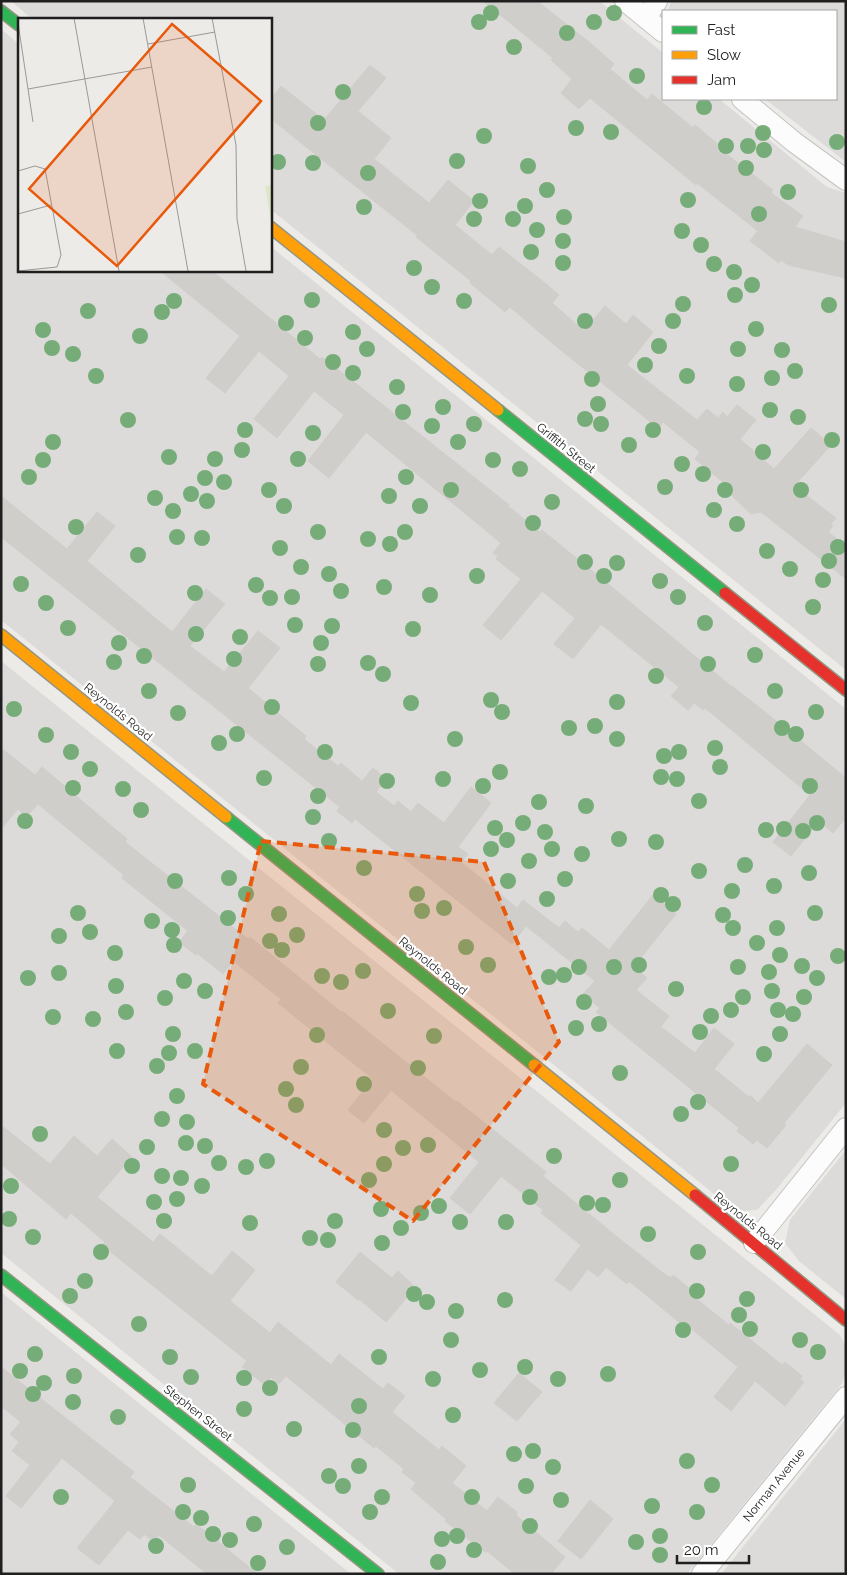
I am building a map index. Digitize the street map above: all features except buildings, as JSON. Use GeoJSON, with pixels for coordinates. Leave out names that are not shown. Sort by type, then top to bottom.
{"type":"FeatureCollection","features":[{"type":"Feature","properties":{"kind":"street"},"geometry":{"type":"LineString","coordinates":[[625,1],[652,10],[662,30]]}},
{"type":"Feature","properties":{"kind":"street"},"geometry":{"type":"LineString","coordinates":[[1,10],[18,24]]}},
{"type":"Feature","properties":{"kind":"street"},"geometry":{"type":"LineString","coordinates":[[743,100],[794,142],[846,180]]}},
{"type":"Feature","properties":{"kind":"street","name":"Griffith Street"},"geometry":{"type":"LineString","coordinates":[[271,228],[846,690]]}},
{"type":"Feature","properties":{"kind":"street","name":"Reynolds Road"},"geometry":{"type":"LineString","coordinates":[[1,636],[754,1243],[846,1320]]}},
{"type":"Feature","properties":{"kind":"street"},"geometry":{"type":"LineString","coordinates":[[754,1243],[846,1128]]}},
{"type":"Feature","properties":{"kind":"street","name":"Stephen Street"},"geometry":{"type":"LineString","coordinates":[[1,1274],[378,1574]]}},
{"type":"Feature","properties":{"kind":"street","name":"Norman Avenue"},"geometry":{"type":"LineString","coordinates":[[702,1574],[846,1397]]}},
{"type":"Feature","properties":{"kind":"highlighted area"},"geometry":{"type":"Polygon","coordinates":[[[261,841],[484,862],[559,1042],[413,1221],[203,1084],[261,841]]]}},
{"type":"Feature","properties":{"kind":"shaded area"},"geometry":{"type":"Polygon","coordinates":[[[11,1],[599,1],[662,52],[662,100],[720,100],[827,187],[846,193],[846,670],[271,210],[271,18],[31,18],[11,1]]]}},
{"type":"Feature","properties":{"kind":"shaded area"},"geometry":{"type":"Polygon","coordinates":[[[671,1],[846,1],[846,162],[766,100],[837,100],[837,10],[668,10],[671,1]]]}},
{"type":"Feature","properties":{"kind":"shaded area"},"geometry":{"type":"Polygon","coordinates":[[[1,29],[18,43],[18,271],[271,271],[271,247],[846,709],[846,1103],[775,1191],[757,1210],[743,1211],[729,1206],[1,620],[1,29]]]}},
{"type":"Feature","properties":{"kind":"shaded area"},"geometry":{"type":"Polygon","coordinates":[[[1,661],[840,1335],[846,1347],[846,1368],[843,1382],[687,1574],[399,1574],[1,1253],[1,661]]]}},
{"type":"Feature","properties":{"kind":"shaded area"},"geometry":{"type":"Polygon","coordinates":[[[846,1150],[846,1299],[799,1261],[785,1243],[790,1220],[846,1150]]]}},
{"type":"Feature","properties":{"kind":"shaded area"},"geometry":{"type":"Polygon","coordinates":[[[1,1292],[351,1574],[1,1574],[1,1292]]]}},
{"type":"Feature","properties":{"kind":"shaded area"},"geometry":{"type":"Polygon","coordinates":[[[846,1419],[846,1574],[721,1574],[846,1419]]]}},
{"type":"Feature","properties":{"kind":"traffic: fast"},"geometry":{"type":"LineString","coordinates":[[1,11],[18,24]]}},
{"type":"Feature","properties":{"kind":"traffic: fast"},"geometry":{"type":"LineString","coordinates":[[498,410],[725,593]]}},
{"type":"Feature","properties":{"kind":"traffic: fast"},"geometry":{"type":"LineString","coordinates":[[226,817],[534,1065]]}},
{"type":"Feature","properties":{"kind":"traffic: fast"},"geometry":{"type":"LineString","coordinates":[[1,1275],[378,1574]]}},
{"type":"Feature","properties":{"kind":"traffic: slow"},"geometry":{"type":"LineString","coordinates":[[271,228],[498,410]]}},
{"type":"Feature","properties":{"kind":"traffic: slow"},"geometry":{"type":"LineString","coordinates":[[1,635],[226,817]]}},
{"type":"Feature","properties":{"kind":"traffic: slow"},"geometry":{"type":"LineString","coordinates":[[534,1065],[695,1195]]}},
{"type":"Feature","properties":{"kind":"traffic: jam"},"geometry":{"type":"LineString","coordinates":[[725,593],[846,690]]}},
{"type":"Feature","properties":{"kind":"traffic: jam"},"geometry":{"type":"LineString","coordinates":[[695,1195],[846,1320]]}}]}
